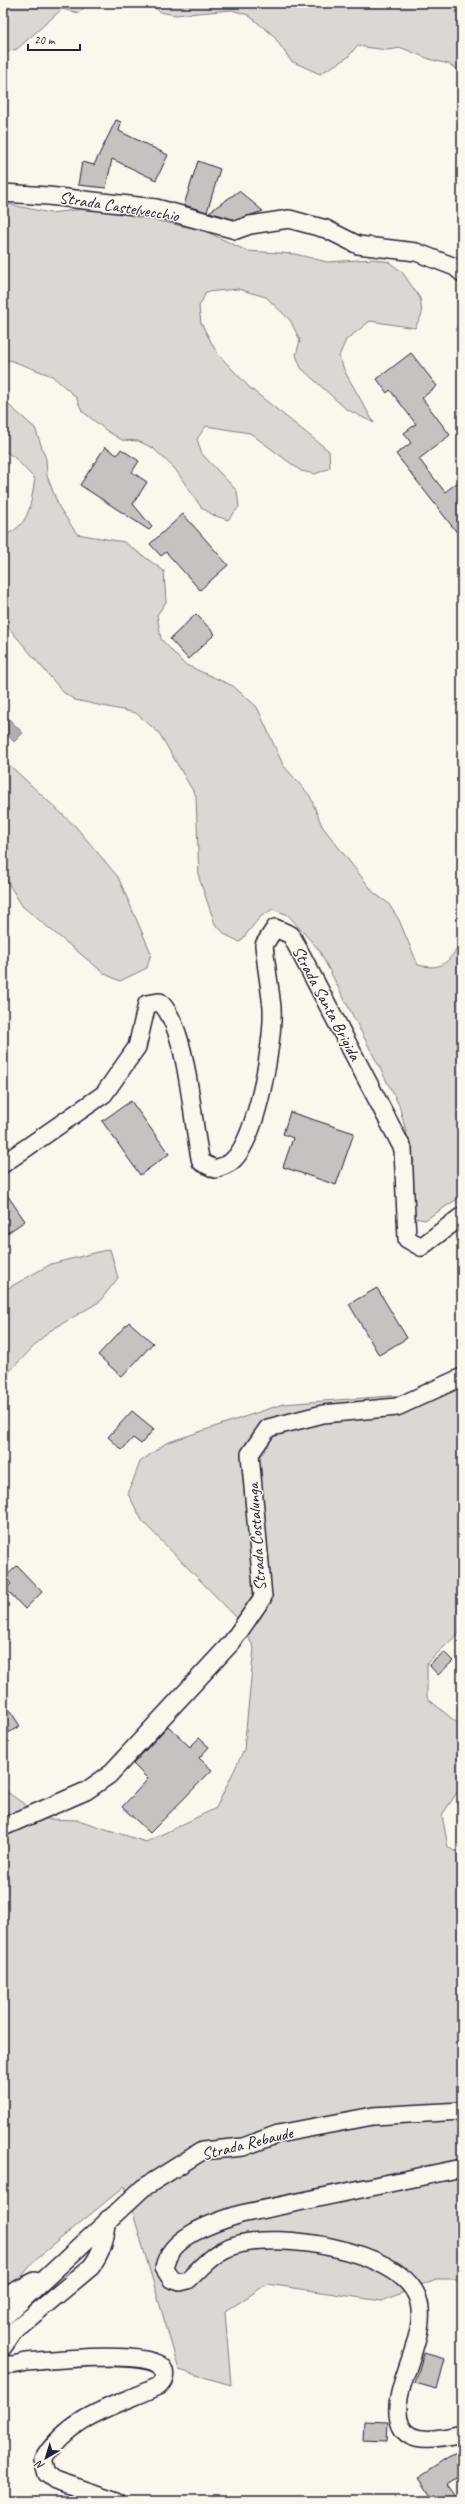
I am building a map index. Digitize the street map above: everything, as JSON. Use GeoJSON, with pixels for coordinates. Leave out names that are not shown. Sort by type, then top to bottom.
{"type":"FeatureCollection","features":[{"type":"Feature","properties":{"kind":"street","name":"Strada Castelvecchio"},"geometry":{"type":"LineString","coordinates":[[3,193],[48,196],[156,208],[236,230],[250,225],[289,219],[326,229],[358,245],[416,252],[455,267],[462,273]]}},
{"type":"Feature","properties":{"kind":"street","name":"Strada Santa Brigida"},"geometry":{"type":"LineString","coordinates":[[3,1164],[104,1094],[137,1047],[147,1004],[160,1002],[170,1012],[188,1079],[196,1142],[201,1162],[215,1169],[232,1162],[244,1146],[256,1111],[266,1066],[272,1009],[264,945],[275,928],[291,935],[403,1149],[407,1239],[421,1247],[462,1216]]}},
{"type":"Feature","properties":{"kind":"street","name":"Strada Costalunga"},"geometry":{"type":"LineString","coordinates":[[3,1827],[86,1791],[109,1776],[232,1642],[263,1597],[250,1454],[268,1428],[323,1414],[397,1407],[462,1378]]}},
{"type":"Feature","properties":{"kind":"street","name":"Strada Rebaude"},"geometry":{"type":"LineString","coordinates":[[3,2318],[143,2188],[202,2151],[243,2147],[278,2134],[373,2116],[462,2111]]}},
{"type":"Feature","properties":{"kind":"street"},"geometry":{"type":"LineString","coordinates":[[462,2168],[241,2214],[211,2224],[196,2231],[181,2243],[168,2258],[164,2268],[171,2279],[184,2282],[188,2280],[214,2254],[236,2245],[252,2242],[285,2242],[342,2250],[389,2266],[408,2281],[417,2295],[420,2313],[419,2328],[399,2401],[401,2425],[406,2434],[415,2438],[426,2439],[462,2434]]}},
{"type":"Feature","properties":{"kind":"street"},"geometry":{"type":"LineString","coordinates":[[3,2347],[14,2332],[91,2267],[100,2256],[104,2246],[108,2219]]}},
{"type":"Feature","properties":{"kind":"street"},"geometry":{"type":"LineString","coordinates":[[3,2297],[50,2274]]}},
{"type":"Feature","properties":{"kind":"street"},"geometry":{"type":"LineString","coordinates":[[3,2364],[9,2366],[25,2362],[123,2357],[147,2359],[161,2366],[164,2371],[165,2378],[159,2386],[84,2419],[60,2436],[43,2460],[47,2474],[55,2480],[116,2501]]}},
{"type":"Feature","properties":{"kind":"shaded area"},"geometry":{"type":"Polygon","coordinates":[[[3,3],[88,3],[79,13],[62,9],[17,49],[3,53],[3,3]]]}},
{"type":"Feature","properties":{"kind":"shaded area"},"geometry":{"type":"Polygon","coordinates":[[[149,3],[462,3],[462,74],[449,64],[432,60],[402,48],[387,50],[357,46],[348,57],[320,74],[291,61],[273,35],[248,15],[232,10],[175,15],[160,12],[149,3]]]}},
{"type":"Feature","properties":{"kind":"shaded area"},"geometry":{"type":"Polygon","coordinates":[[[3,203],[50,213],[92,208],[203,230],[247,251],[295,254],[327,262],[374,259],[389,262],[402,272],[420,298],[422,314],[415,328],[370,321],[346,340],[339,356],[345,372],[374,423],[346,409],[301,368],[296,355],[300,340],[290,320],[266,297],[238,289],[206,292],[199,307],[201,323],[217,353],[250,388],[329,451],[330,468],[315,474],[301,471],[250,433],[206,426],[197,439],[202,454],[237,491],[239,507],[228,520],[213,515],[201,507],[175,469],[153,448],[138,441],[122,440],[107,431],[82,411],[76,397],[52,376],[10,360],[3,363],[3,203]]]}},
{"type":"Feature","properties":{"kind":"shaded area"},"geometry":{"type":"Polygon","coordinates":[[[3,400],[35,428],[46,459],[47,476],[59,507],[77,534],[124,542],[164,571],[166,602],[157,615],[161,639],[184,664],[233,686],[257,707],[283,765],[310,796],[322,826],[374,893],[388,903],[399,920],[418,965],[427,967],[439,966],[448,960],[462,942],[462,1196],[425,1220],[414,1218],[411,1175],[414,1161],[399,1105],[319,950],[288,915],[273,909],[260,917],[240,942],[226,935],[215,924],[199,878],[196,796],[159,733],[136,713],[75,700],[63,692],[3,621],[3,536],[19,526],[28,513],[35,479],[14,457],[3,450],[3,400]]]}},
{"type":"Feature","properties":{"kind":"shaded area"},"geometry":{"type":"Polygon","coordinates":[[[3,713],[23,733],[14,742],[3,730],[3,713]]]}},
{"type":"Feature","properties":{"kind":"shaded area"},"geometry":{"type":"Polygon","coordinates":[[[3,759],[76,827],[118,877],[151,953],[147,968],[120,981],[105,974],[22,906],[3,874],[3,759]]]}},
{"type":"Feature","properties":{"kind":"shaded area"},"geometry":{"type":"Polygon","coordinates":[[[110,1249],[118,1278],[99,1302],[48,1332],[5,1376],[3,1382],[3,1291],[51,1264],[110,1249]]]}},
{"type":"Feature","properties":{"kind":"shaded area"},"geometry":{"type":"Polygon","coordinates":[[[462,1368],[462,1630],[427,1663],[427,1698],[462,1727],[462,1785],[442,1815],[448,1847],[462,1856],[462,2279],[436,2279],[382,2301],[267,2284],[225,2312],[231,2385],[179,2370],[125,2186],[37,2258],[3,2299],[3,1789],[45,1819],[78,1820],[146,1842],[216,1808],[244,1750],[254,1648],[238,1619],[143,1522],[128,1494],[140,1462],[166,1443],[283,1404],[404,1395],[462,1368]]]}},
{"type":"Feature","properties":{"kind":"building"},"geometry":{"type":"Polygon","coordinates":[[[116,120],[121,122],[119,131],[168,155],[156,180],[112,159],[106,188],[78,185],[82,162],[94,165],[116,120]]]}},
{"type":"Feature","properties":{"kind":"building"},"geometry":{"type":"Polygon","coordinates":[[[198,161],[220,169],[207,212],[184,205],[198,161]]]}},
{"type":"Feature","properties":{"kind":"building"},"geometry":{"type":"Polygon","coordinates":[[[239,191],[263,211],[236,220],[209,212],[239,191]]]}},
{"type":"Feature","properties":{"kind":"building"},"geometry":{"type":"Polygon","coordinates":[[[411,353],[437,386],[422,398],[450,435],[419,459],[445,492],[462,479],[462,539],[396,454],[411,443],[404,433],[416,424],[390,390],[387,393],[377,379],[411,353]]]}},
{"type":"Feature","properties":{"kind":"building"},"geometry":{"type":"Polygon","coordinates":[[[105,447],[117,455],[121,449],[139,461],[132,472],[147,482],[133,504],[152,527],[149,530],[80,485],[105,447]]]}},
{"type":"Feature","properties":{"kind":"building"},"geometry":{"type":"Polygon","coordinates":[[[183,514],[228,565],[200,590],[166,552],[161,556],[150,544],[183,514]]]}},
{"type":"Feature","properties":{"kind":"building"},"geometry":{"type":"Polygon","coordinates":[[[196,614],[215,634],[188,659],[170,639],[196,614]]]}},
{"type":"Feature","properties":{"kind":"building"},"geometry":{"type":"Polygon","coordinates":[[[131,1101],[169,1154],[140,1175],[102,1121],[131,1101]]]}},
{"type":"Feature","properties":{"kind":"building"},"geometry":{"type":"Polygon","coordinates":[[[290,1112],[354,1133],[336,1185],[283,1167],[293,1138],[283,1134],[290,1112]]]}},
{"type":"Feature","properties":{"kind":"building"},"geometry":{"type":"Polygon","coordinates":[[[3,1189],[25,1221],[3,1236],[3,1189]]]}},
{"type":"Feature","properties":{"kind":"building"},"geometry":{"type":"Polygon","coordinates":[[[377,1288],[407,1338],[379,1355],[349,1304],[377,1288]]]}},
{"type":"Feature","properties":{"kind":"building"},"geometry":{"type":"Polygon","coordinates":[[[129,1322],[153,1343],[122,1377],[98,1355],[129,1322]]]}},
{"type":"Feature","properties":{"kind":"building"},"geometry":{"type":"Polygon","coordinates":[[[132,1411],[154,1429],[141,1444],[133,1438],[122,1450],[108,1437],[132,1411]]]}},
{"type":"Feature","properties":{"kind":"building"},"geometry":{"type":"Polygon","coordinates":[[[17,1566],[42,1592],[25,1609],[6,1589],[11,1584],[5,1577],[17,1566]]]}},
{"type":"Feature","properties":{"kind":"building"},"geometry":{"type":"Polygon","coordinates":[[[444,1652],[453,1661],[438,1675],[429,1665],[444,1652]]]}},
{"type":"Feature","properties":{"kind":"building"},"geometry":{"type":"Polygon","coordinates":[[[3,1700],[20,1726],[3,1736],[3,1700]]]}},
{"type":"Feature","properties":{"kind":"building"},"geometry":{"type":"Polygon","coordinates":[[[168,1726],[190,1747],[199,1738],[209,1747],[199,1758],[212,1770],[150,1833],[122,1807],[148,1779],[133,1764],[168,1726]]]}},
{"type":"Feature","properties":{"kind":"building"},"geometry":{"type":"Polygon","coordinates":[[[424,2353],[445,2359],[437,2389],[415,2383],[424,2353]]]}},
{"type":"Feature","properties":{"kind":"building"},"geometry":{"type":"Polygon","coordinates":[[[364,2421],[388,2422],[387,2441],[363,2440],[364,2421]]]}},
{"type":"Feature","properties":{"kind":"building"},"geometry":{"type":"Polygon","coordinates":[[[462,2449],[462,2474],[447,2484],[459,2501],[435,2501],[419,2477],[462,2449]]]}}]}
